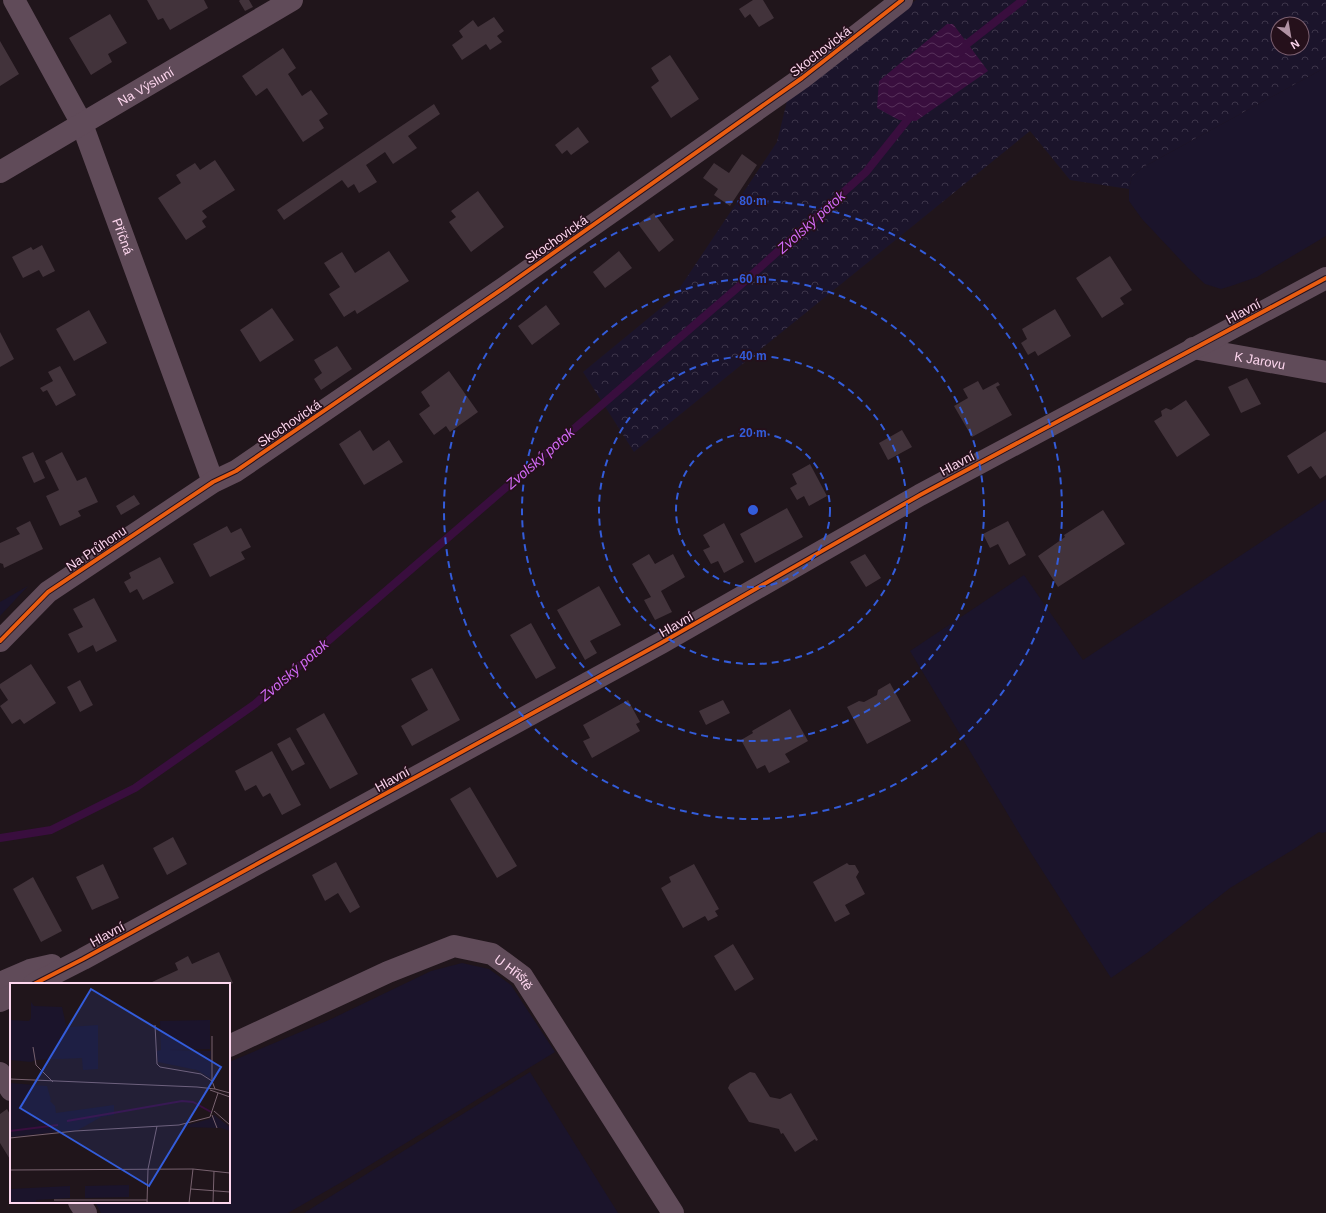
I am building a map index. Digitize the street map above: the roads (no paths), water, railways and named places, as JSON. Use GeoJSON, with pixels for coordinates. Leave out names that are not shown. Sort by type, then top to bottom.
{"type":"FeatureCollection","features":[{"type":"Feature","properties":{"kind":"street","name":"Příčná"},"geometry":{"type":"LineString","coordinates":[[14,0],[82,124],[213,482]]}},
{"type":"Feature","properties":{"kind":"street","name":"Na Výsluní"},"geometry":{"type":"LineString","coordinates":[[0,172],[292,0]]}},
{"type":"Feature","properties":{"kind":"street","name":"Skochovická"},"geometry":{"type":"LineString","coordinates":[[213,482],[236,471],[505,287],[802,78],[902,0]]}},
{"type":"Feature","properties":{"kind":"street","name":"Hlavní"},"geometry":{"type":"LineString","coordinates":[[36,983],[83,959],[661,643],[920,495],[1326,278]]}},
{"type":"Feature","properties":{"kind":"street","name":"K Jarovu"},"geometry":{"type":"LineString","coordinates":[[1193,348],[1326,372]]}},
{"type":"Feature","properties":{"kind":"street","name":"Na Průhonu"},"geometry":{"type":"LineString","coordinates":[[0,640],[48,592],[213,482]]}},
{"type":"Feature","properties":{"kind":"street","name":"U Hřiště"},"geometry":{"type":"LineString","coordinates":[[230,1046],[388,972],[454,946],[492,954],[522,976],[674,1213]]}},
{"type":"Feature","properties":{"kind":"street","name":"Hlavní"},"geometry":{"type":"LineString","coordinates":[[0,983],[30,970],[83,959]]}},
{"type":"Feature","properties":{"kind":"street"},"geometry":{"type":"LineString","coordinates":[[0,1001],[10,996]]}},
{"type":"Feature","properties":{"kind":"street"},"geometry":{"type":"LineString","coordinates":[[0,1072],[10,1088]]}},
{"type":"Feature","properties":{"kind":"street"},"geometry":{"type":"LineString","coordinates":[[80,1203],[86,1213]]}},
{"type":"Feature","properties":{"kind":"water"},"geometry":{"type":"Polygon","coordinates":[[[947,24],[953,24],[988,71],[916,121],[899,120],[877,108],[879,81],[947,24]]]}},
{"type":"Feature","properties":{"kind":"waterway","name":"Zvolský potok"},"geometry":{"type":"LineString","coordinates":[[961,52],[967,44],[1023,0]]}},
{"type":"Feature","properties":{"kind":"waterway","name":"Zvolský potok"},"geometry":{"type":"LineString","coordinates":[[0,838],[51,830],[135,788],[255,704],[736,289],[866,172],[913,113]]}}]}
